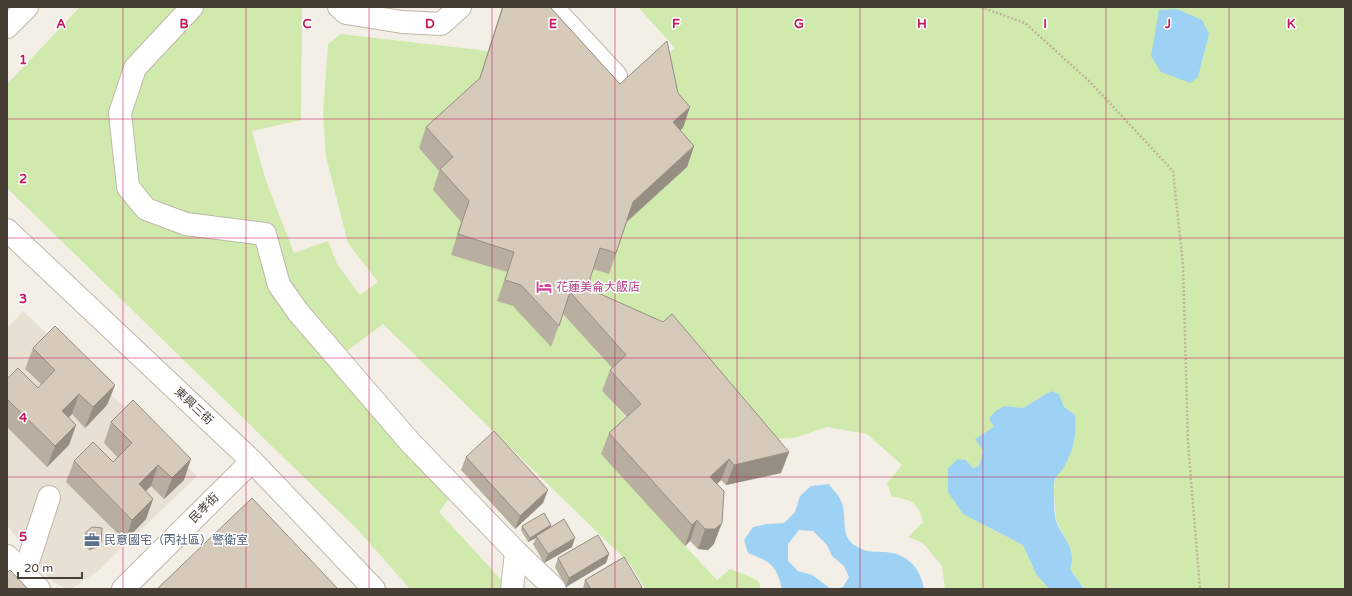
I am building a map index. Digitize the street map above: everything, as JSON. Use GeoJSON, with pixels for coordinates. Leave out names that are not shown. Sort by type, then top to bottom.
{"type":"FeatureCollection","features":[{"type":"Feature","properties":{"kind":"street"},"geometry":{"type":"LineString","coordinates":[[7,27],[27,7]]}},
{"type":"Feature","properties":{"kind":"street"},"geometry":{"type":"LineString","coordinates":[[192,7],[135,68],[120,113],[128,187],[146,210],[186,224],[265,234],[279,285],[298,312],[408,441],[516,552],[555,589]]}},
{"type":"Feature","properties":{"kind":"street"},"geometry":{"type":"LineString","coordinates":[[340,7],[346,13],[402,22],[441,24],[460,7]]}},
{"type":"Feature","properties":{"kind":"street"},"geometry":{"type":"LineString","coordinates":[[552,7],[616,76]]}},
{"type":"Feature","properties":{"kind":"street","name":"東興三街"},"geometry":{"type":"LineString","coordinates":[[7,230],[252,461],[374,589]]}},
{"type":"Feature","properties":{"kind":"street","name":"民孝街"},"geometry":{"type":"LineString","coordinates":[[123,589],[252,461]]}},
{"type":"Feature","properties":{"kind":"street"},"geometry":{"type":"LineString","coordinates":[[31,582],[49,497]]}},
{"type":"Feature","properties":{"kind":"street"},"geometry":{"type":"LineString","coordinates":[[512,589],[516,552]]}},
{"type":"Feature","properties":{"kind":"street"},"geometry":{"type":"LineString","coordinates":[[7,556],[31,582]]}},
{"type":"Feature","properties":{"kind":"path"},"geometry":{"type":"LineString","coordinates":[[981,7],[1025,23],[1089,81],[1172,171],[1183,265],[1188,443],[1200,589]]}},
{"type":"Feature","properties":{"kind":"shaded area"},"geometry":{"type":"Polygon","coordinates":[[[23,311],[197,476],[98,571],[71,589],[66,589],[49,579],[7,525],[7,328],[23,311]]]}},
{"type":"Feature","properties":{"kind":"green space"},"geometry":{"type":"Polygon","coordinates":[[[80,7],[302,7],[301,120],[252,131],[265,178],[294,253],[328,241],[337,264],[360,295],[378,282],[348,243],[326,157],[323,113],[328,44],[341,34],[488,51],[446,178],[433,190],[507,272],[562,313],[619,376],[602,391],[633,425],[685,546],[717,580],[730,569],[751,577],[759,582],[761,589],[645,589],[631,565],[383,324],[332,362],[452,495],[439,512],[507,586],[506,589],[410,589],[358,530],[7,188],[7,84],[80,7]]]}},
{"type":"Feature","properties":{"kind":"green space"},"geometry":{"type":"Polygon","coordinates":[[[638,7],[1345,7],[1345,589],[1084,589],[1070,569],[1069,545],[1056,520],[1054,492],[1055,477],[1066,464],[1064,407],[1059,394],[1051,391],[1023,408],[1005,406],[983,450],[979,466],[973,468],[966,460],[987,527],[1023,545],[1036,574],[1049,589],[945,589],[942,566],[923,543],[908,537],[923,522],[919,510],[909,501],[892,497],[887,483],[902,465],[867,434],[827,427],[794,438],[753,440],[579,308],[592,268],[625,223],[687,167],[659,62],[675,48],[638,7]]]}},
{"type":"Feature","properties":{"kind":"water"},"geometry":{"type":"Polygon","coordinates":[[[1177,9],[1202,20],[1209,34],[1198,77],[1190,83],[1161,72],[1151,56],[1159,10],[1177,9]]]}},
{"type":"Feature","properties":{"kind":"water"},"geometry":{"type":"Polygon","coordinates":[[[1051,391],[1059,394],[1064,407],[1075,415],[1075,434],[1073,445],[1066,463],[1054,482],[1054,507],[1056,521],[1072,555],[1070,569],[1084,589],[1049,589],[1036,574],[1023,545],[963,514],[948,492],[948,468],[958,459],[966,460],[973,468],[979,466],[983,450],[975,439],[994,427],[989,418],[997,410],[1005,406],[1023,408],[1051,391]]]}},
{"type":"Feature","properties":{"kind":"water"},"geometry":{"type":"Polygon","coordinates":[[[829,484],[843,505],[845,531],[851,542],[861,549],[892,553],[910,561],[918,571],[923,582],[924,589],[834,589],[843,587],[849,577],[844,566],[832,556],[827,545],[813,531],[799,530],[788,544],[788,561],[798,571],[812,575],[831,589],[782,589],[778,575],[771,565],[748,553],[744,540],[753,527],[784,523],[795,512],[800,496],[811,486],[829,484]]]}},
{"type":"Feature","properties":{"kind":"building","name":"花蓮美侖大飯店"},"geometry":{"type":"Polygon","coordinates":[[[503,7],[550,7],[620,84],[667,41],[678,93],[690,107],[673,122],[694,146],[633,202],[616,253],[600,248],[587,288],[663,322],[672,314],[789,452],[734,465],[729,459],[710,477],[724,491],[722,523],[715,529],[705,529],[697,520],[692,525],[609,433],[641,404],[610,370],[626,355],[570,292],[559,326],[521,285],[505,280],[514,252],[458,234],[469,201],[440,169],[453,157],[426,127],[480,78],[503,7]]]}},
{"type":"Feature","properties":{"kind":"building"},"geometry":{"type":"Polygon","coordinates":[[[55,326],[115,385],[93,407],[79,394],[62,411],[76,425],[55,446],[7,399],[7,379],[18,368],[38,388],[55,370],[33,348],[55,326]]]}},
{"type":"Feature","properties":{"kind":"building"},"geometry":{"type":"Polygon","coordinates":[[[133,400],[191,459],[172,478],[158,465],[139,484],[153,499],[132,520],[74,461],[93,442],[113,462],[132,443],[111,422],[133,400]]]}},
{"type":"Feature","properties":{"kind":"building"},"geometry":{"type":"Polygon","coordinates":[[[494,431],[548,490],[520,516],[466,457],[494,431]]]}},
{"type":"Feature","properties":{"kind":"building"},"geometry":{"type":"Polygon","coordinates":[[[252,498],[338,589],[157,589],[252,498]]]}},
{"type":"Feature","properties":{"kind":"building"},"geometry":{"type":"Polygon","coordinates":[[[544,513],[551,525],[530,538],[522,526],[544,513]]]}},
{"type":"Feature","properties":{"kind":"building"},"geometry":{"type":"Polygon","coordinates":[[[564,519],[575,538],[548,554],[536,536],[564,519]]]}},
{"type":"Feature","properties":{"kind":"building","name":"民意國宅（丙社區）警衛室"},"geometry":{"type":"Polygon","coordinates":[[[92,527],[102,528],[101,543],[91,546],[85,539],[86,532],[92,527]]]}},
{"type":"Feature","properties":{"kind":"building"},"geometry":{"type":"Polygon","coordinates":[[[598,535],[609,554],[569,578],[558,558],[598,535]]]}},
{"type":"Feature","properties":{"kind":"building"},"geometry":{"type":"Polygon","coordinates":[[[624,557],[642,587],[639,589],[591,589],[585,580],[624,557]]]}},
{"type":"Feature","properties":{"kind":"building"},"geometry":{"type":"Polygon","coordinates":[[[10,570],[28,589],[7,589],[7,573],[10,570]]]}},
{"type":"Feature","properties":{"kind":"place","name":"花蓮美侖大飯店"},"geometry":{"type":"Point","coordinates":[544,287]}},
{"type":"Feature","properties":{"kind":"place","name":"民意國宅（丙社區）警衛室"},"geometry":{"type":"Point","coordinates":[92,540]}}]}
